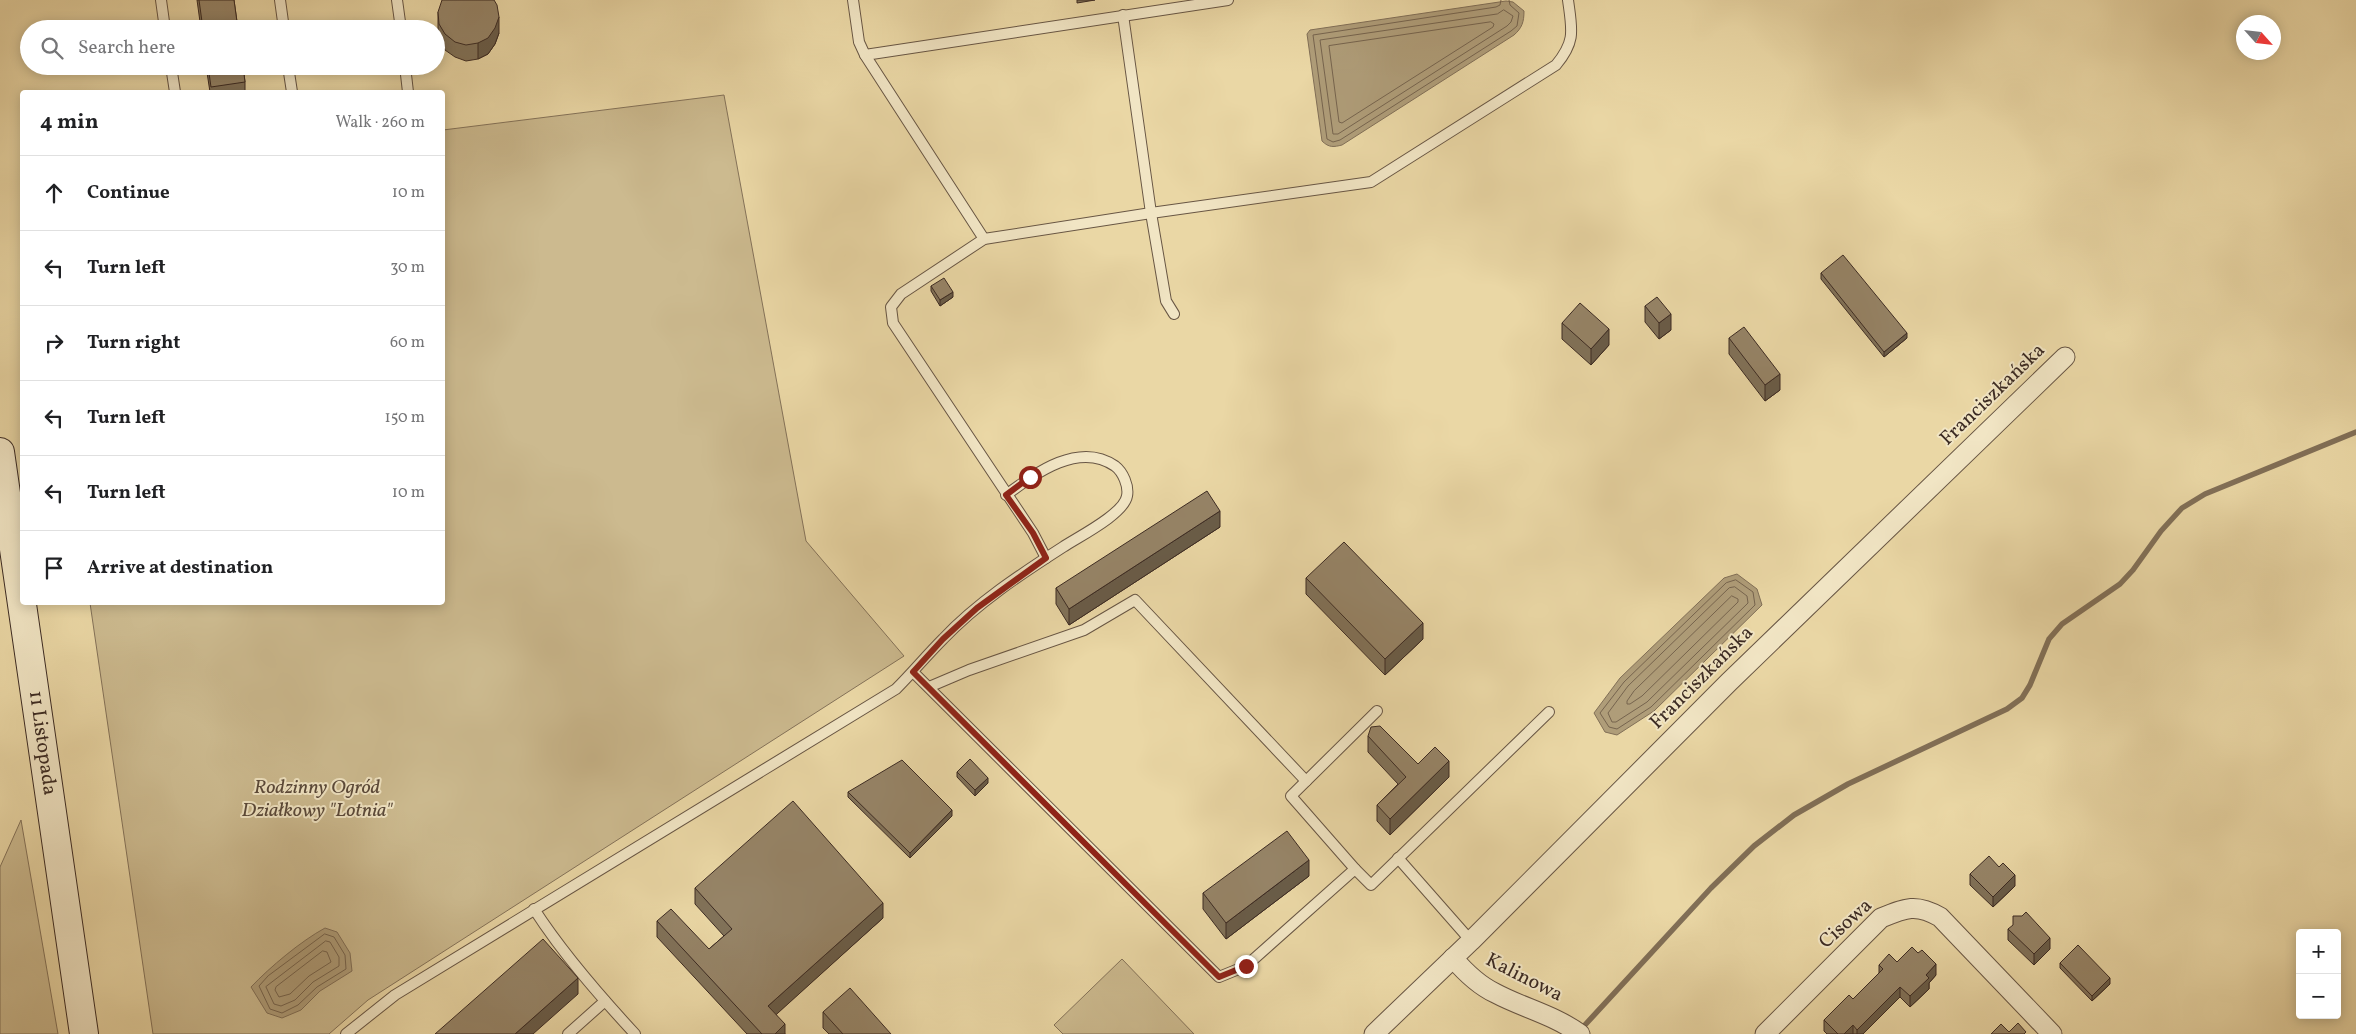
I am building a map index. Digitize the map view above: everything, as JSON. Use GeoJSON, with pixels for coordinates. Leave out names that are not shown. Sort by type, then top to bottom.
{"type":"FeatureCollection","features":[{"type":"Feature","properties":{"kind":"street","name":"Franciszkańska"},"geometry":{"type":"LineString","coordinates":[[1374,1034],[1453,958],[1730,682],[2065,357]]}},
{"type":"Feature","properties":{"kind":"street","name":"11 Listopada"},"geometry":{"type":"LineString","coordinates":[[1,460],[20,591]]}},
{"type":"Feature","properties":{"kind":"street","name":"11 Listopada"},"geometry":{"type":"LineString","coordinates":[[22,605],[84,1034]]}},
{"type":"Feature","properties":{"kind":"street","name":"Cisowa"},"geometry":{"type":"LineString","coordinates":[[1765,1034],[1881,918],[1901,909],[1926,909],[1940,917],[2052,1034]]}},
{"type":"Feature","properties":{"kind":"street","name":"Kalinowa"},"geometry":{"type":"LineString","coordinates":[[1453,958],[1470,978],[1494,993],[1556,1019],[1580,1034]]}},
{"type":"Feature","properties":{"kind":"lane"},"geometry":{"type":"LineString","coordinates":[[161,0],[164,20]]}},
{"type":"Feature","properties":{"kind":"lane"},"geometry":{"type":"LineString","coordinates":[[280,0],[283,20]]}},
{"type":"Feature","properties":{"kind":"lane"},"geometry":{"type":"LineString","coordinates":[[400,0],[400,20]]}},
{"type":"Feature","properties":{"kind":"lane"},"geometry":{"type":"LineString","coordinates":[[853,0],[859,42],[865,55],[984,239]]}},
{"type":"Feature","properties":{"kind":"lane"},"geometry":{"type":"LineString","coordinates":[[865,55],[1228,0]]}},
{"type":"Feature","properties":{"kind":"lane"},"geometry":{"type":"LineString","coordinates":[[1046,558],[1033,533],[1006,495],[894,323],[891,307],[901,294],[984,239],[1371,182],[1556,65],[1568,51],[1572,32],[1568,0]]}},
{"type":"Feature","properties":{"kind":"lane"},"geometry":{"type":"LineString","coordinates":[[1123,15],[1151,213],[1166,301],[1174,314]]}},
{"type":"Feature","properties":{"kind":"lane"},"geometry":{"type":"LineString","coordinates":[[172,75],[175,90]]}},
{"type":"Feature","properties":{"kind":"lane"},"geometry":{"type":"LineString","coordinates":[[289,75],[292,90]]}},
{"type":"Feature","properties":{"kind":"lane"},"geometry":{"type":"LineString","coordinates":[[406,75],[408,90]]}},
{"type":"Feature","properties":{"kind":"lane"},"geometry":{"type":"LineString","coordinates":[[346,1034],[395,995],[534,908],[896,689],[943,639],[977,608],[1046,558],[1119,511],[1127,497],[1126,481],[1119,469],[1104,458],[1085,456],[1062,461],[1030,477],[1006,495]]}},
{"type":"Feature","properties":{"kind":"lane"},"geometry":{"type":"LineString","coordinates":[[929,687],[970,670],[1084,630],[1134,600],[1306,781]]}},
{"type":"Feature","properties":{"kind":"lane"},"geometry":{"type":"LineString","coordinates":[[913,672],[1219,977],[1246,966],[1355,869]]}},
{"type":"Feature","properties":{"kind":"lane"},"geometry":{"type":"LineString","coordinates":[[1377,712],[1290,796],[1371,885],[1549,712]]}},
{"type":"Feature","properties":{"kind":"lane"},"geometry":{"type":"LineString","coordinates":[[1398,858],[1471,940]]}},
{"type":"Feature","properties":{"kind":"lane"},"geometry":{"type":"LineString","coordinates":[[534,908],[547,929],[604,1000],[636,1034]]}},
{"type":"Feature","properties":{"kind":"lane"},"geometry":{"type":"LineString","coordinates":[[568,1034],[604,1000]]}},
{"type":"Feature","properties":{"kind":"green space","name":"Rodzinny Ogród Działkowy \"Lotnia\""},"geometry":{"type":"Polygon","coordinates":[[[724,95],[806,541],[904,656],[368,1000],[329,1034],[153,1034],[90,605],[445,605],[445,130],[724,95]]]}},
{"type":"Feature","properties":{"kind":"green space"},"geometry":{"type":"Polygon","coordinates":[[[21,820],[58,1034],[0,1034],[0,867],[21,820]]]}},
{"type":"Feature","properties":{"kind":"green space"},"geometry":{"type":"Polygon","coordinates":[[[1122,959],[1194,1034],[1063,1034],[1054,1025],[1122,959]]]}},
{"type":"Feature","properties":{"kind":"water"},"geometry":{"type":"Polygon","coordinates":[[[1506,1],[1513,2],[1524,11],[1522,24],[1514,35],[1342,145],[1327,145],[1322,141],[1307,34],[1310,30],[1506,1]]]}},
{"type":"Feature","properties":{"kind":"water"},"geometry":{"type":"Polygon","coordinates":[[[1737,574],[1757,589],[1762,605],[1654,711],[1617,735],[1605,732],[1594,713],[1620,678],[1724,578],[1737,574]]]}},
{"type":"Feature","properties":{"kind":"water"},"geometry":{"type":"Polygon","coordinates":[[[325,928],[337,932],[350,953],[352,971],[320,991],[301,1010],[282,1018],[267,1013],[251,987],[286,955],[325,928]]]}},
{"type":"Feature","properties":{"kind":"building"},"geometry":{"type":"Polygon","coordinates":[[[199,0],[234,0],[237,20],[202,20],[199,0]]]}},
{"type":"Feature","properties":{"kind":"building"},"geometry":{"type":"Polygon","coordinates":[[[442,0],[494,0],[499,17],[495,28],[488,38],[478,43],[466,45],[455,42],[445,34],[445,20],[439,20],[438,12],[442,0]]]}},
{"type":"Feature","properties":{"kind":"building"},"geometry":{"type":"Polygon","coordinates":[[[209,75],[244,75],[245,82],[211,87],[209,75]]]}},
{"type":"Feature","properties":{"kind":"building"},"geometry":{"type":"Polygon","coordinates":[[[1843,255],[1907,333],[1884,352],[1821,273],[1843,255]]]}},
{"type":"Feature","properties":{"kind":"building"},"geometry":{"type":"Polygon","coordinates":[[[944,278],[953,292],[940,300],[931,286],[944,278]]]}},
{"type":"Feature","properties":{"kind":"building"},"geometry":{"type":"Polygon","coordinates":[[[1657,297],[1671,314],[1659,323],[1645,306],[1657,297]]]}},
{"type":"Feature","properties":{"kind":"building"},"geometry":{"type":"Polygon","coordinates":[[[1580,303],[1609,329],[1591,349],[1562,323],[1580,303]]]}},
{"type":"Feature","properties":{"kind":"building"},"geometry":{"type":"Polygon","coordinates":[[[1744,327],[1780,374],[1765,385],[1729,338],[1744,327]]]}},
{"type":"Feature","properties":{"kind":"building"},"geometry":{"type":"Polygon","coordinates":[[[1207,491],[1220,511],[1069,609],[1056,588],[1207,491]]]}},
{"type":"Feature","properties":{"kind":"building"},"geometry":{"type":"Polygon","coordinates":[[[1344,542],[1423,623],[1385,659],[1306,578],[1344,542]]]}},
{"type":"Feature","properties":{"kind":"building"},"geometry":{"type":"Polygon","coordinates":[[[1380,726],[1418,764],[1435,747],[1449,761],[1390,819],[1377,805],[1406,777],[1368,736],[1371,727],[1380,726]]]}},
{"type":"Feature","properties":{"kind":"building"},"geometry":{"type":"Polygon","coordinates":[[[970,759],[988,778],[975,790],[957,772],[970,759]]]}},
{"type":"Feature","properties":{"kind":"building"},"geometry":{"type":"Polygon","coordinates":[[[902,760],[952,810],[910,853],[848,792],[902,760]]]}},
{"type":"Feature","properties":{"kind":"building"},"geometry":{"type":"Polygon","coordinates":[[[793,801],[883,903],[768,1006],[785,1024],[775,1034],[762,1034],[657,921],[671,909],[709,949],[732,929],[695,888],[793,801]]]}},
{"type":"Feature","properties":{"kind":"building"},"geometry":{"type":"Polygon","coordinates":[[[1287,831],[1309,860],[1226,923],[1203,893],[1287,831]]]}},
{"type":"Feature","properties":{"kind":"building"},"geometry":{"type":"Polygon","coordinates":[[[1989,856],[1999,867],[2003,863],[2015,875],[1993,897],[1970,874],[1989,856]]]}},
{"type":"Feature","properties":{"kind":"building"},"geometry":{"type":"Polygon","coordinates":[[[2026,912],[2050,938],[2034,954],[2008,929],[2013,925],[2013,916],[2022,916],[2026,912]]]}},
{"type":"Feature","properties":{"kind":"building"},"geometry":{"type":"Polygon","coordinates":[[[543,939],[578,978],[515,1034],[435,1034],[543,939]]]}},
{"type":"Feature","properties":{"kind":"building"},"geometry":{"type":"Polygon","coordinates":[[[2078,945],[2110,978],[2092,996],[2060,963],[2078,945]]]}},
{"type":"Feature","properties":{"kind":"building"},"geometry":{"type":"Polygon","coordinates":[[[1912,947],[1918,953],[1922,950],[1936,964],[1926,975],[1929,978],[1910,996],[1900,987],[1857,1030],[1853,1025],[1844,1034],[1838,1034],[1824,1020],[1849,995],[1853,999],[1883,969],[1879,965],[1889,954],[1897,962],[1912,947]]]}},
{"type":"Feature","properties":{"kind":"building"},"geometry":{"type":"Polygon","coordinates":[[[850,988],[891,1034],[843,1034],[823,1012],[850,988]]]}},
{"type":"Feature","properties":{"kind":"building"},"geometry":{"type":"Polygon","coordinates":[[[2018,1023],[2026,1032],[2024,1034],[1991,1034],[2001,1024],[2009,1032],[2018,1023]]]}},
{"type":"Feature","properties":{"kind":"waterway"},"geometry":{"type":"LineString","coordinates":[[1584,1026],[1711,888],[1754,846],[1794,815],[1848,784],[2007,709],[2022,698],[2030,685],[2049,639],[2062,624],[2120,584],[2133,570],[2161,531],[2182,508],[2205,494],[2356,432]]}},
{"type":"Feature","properties":{"kind":"route"},"geometry":{"type":"LineString","coordinates":[[1030,477],[1006,495],[1033,533],[1046,558],[977,608],[943,639],[913,672],[1219,977],[1246,966]]}}]}
